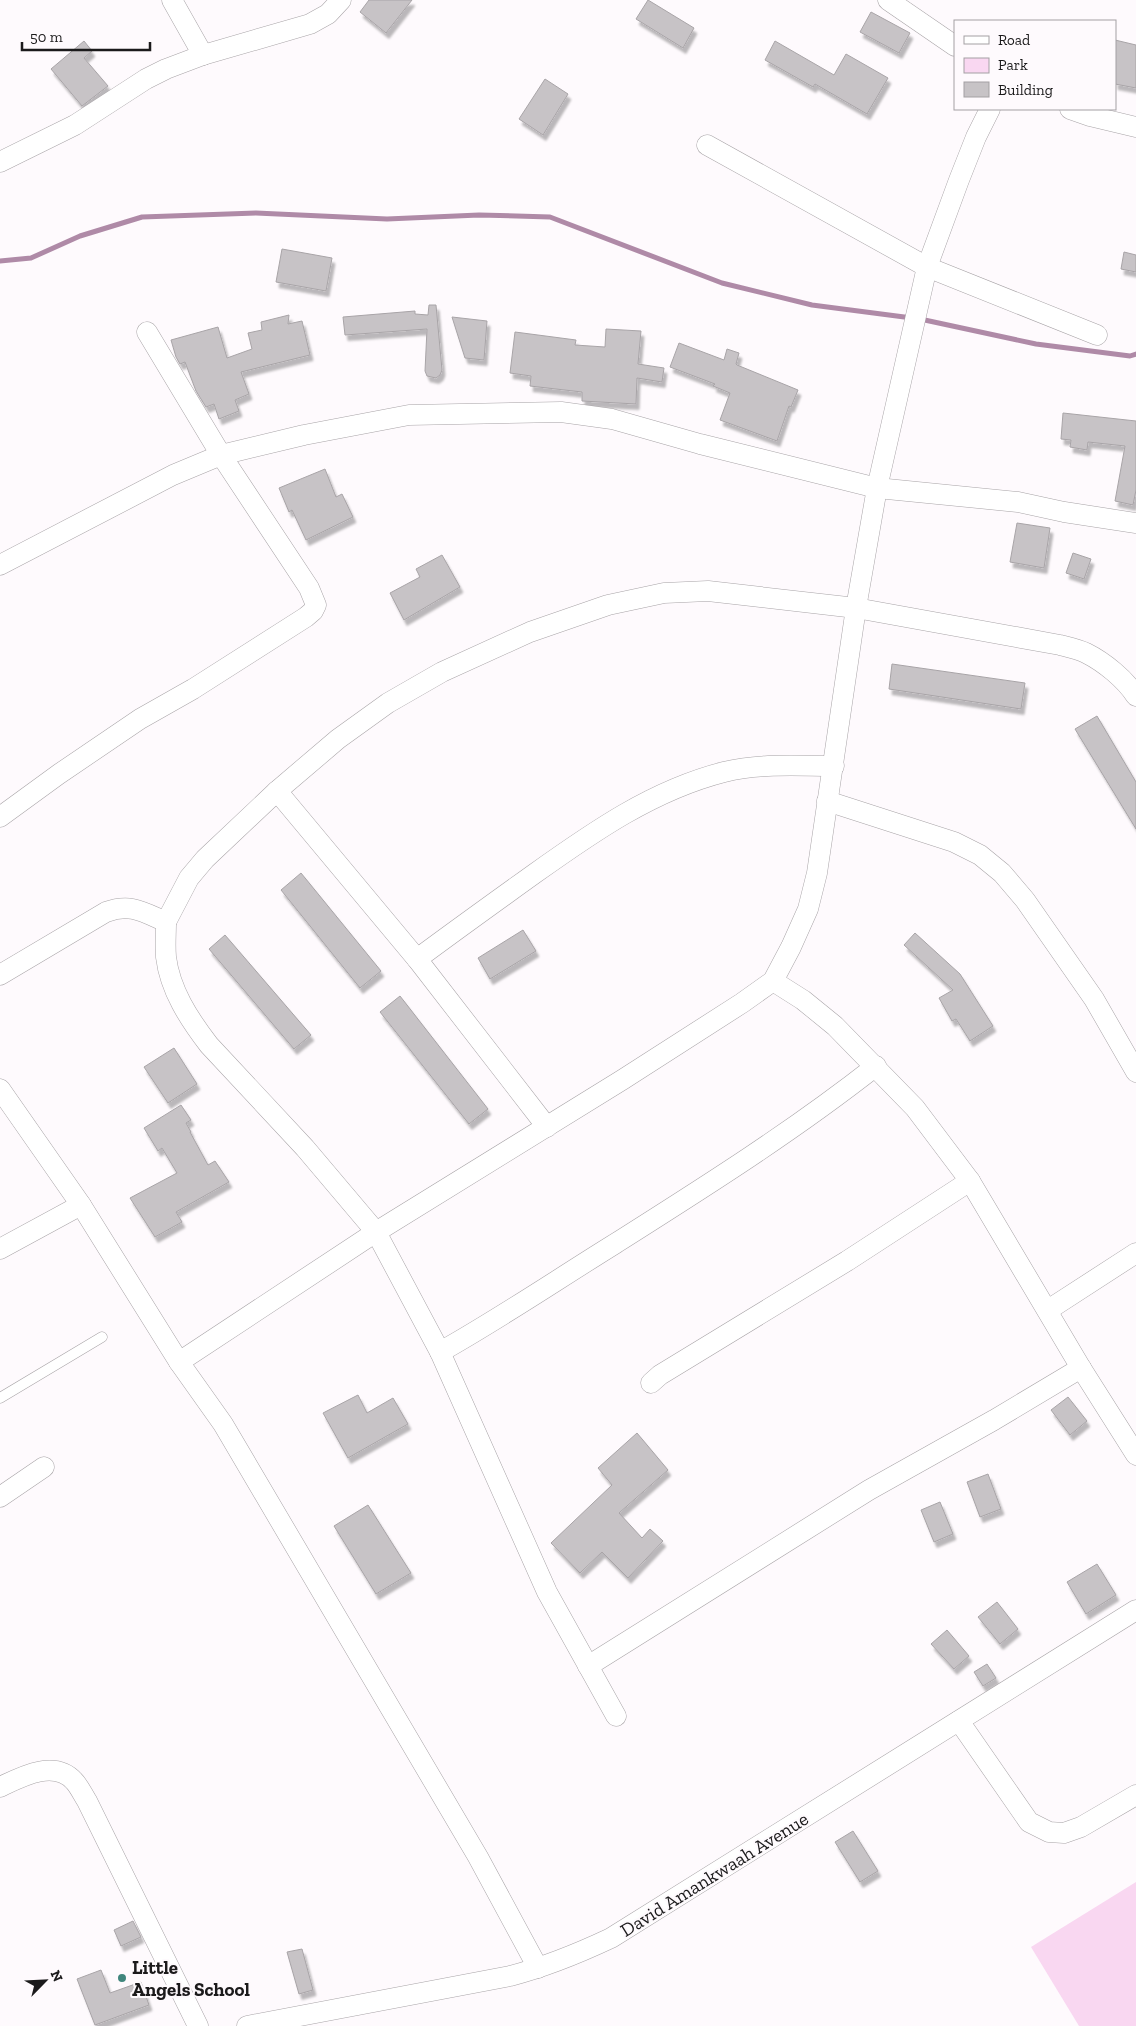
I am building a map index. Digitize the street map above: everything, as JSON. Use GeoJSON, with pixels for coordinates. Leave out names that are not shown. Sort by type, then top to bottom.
{"type":"FeatureCollection","features":[{"type":"Feature","properties":{"kind":"street"},"geometry":{"type":"LineString","coordinates":[[172,0],[203,55]]}},
{"type":"Feature","properties":{"kind":"street"},"geometry":{"type":"LineString","coordinates":[[0,162],[75,125],[146,79],[166,69],[203,55],[310,24],[328,14],[342,0]]}},
{"type":"Feature","properties":{"kind":"street"},"geometry":{"type":"LineString","coordinates":[[888,0],[954,45]]}},
{"type":"Feature","properties":{"kind":"street"},"geometry":{"type":"LineString","coordinates":[[179,1362],[334,1262],[376,1232],[547,1127],[742,1003],[773,981],[792,947],[808,909],[818,874],[856,608],[877,488],[927,267],[962,172],[990,110]]}},
{"type":"Feature","properties":{"kind":"street"},"geometry":{"type":"LineString","coordinates":[[1073,110],[1136,127]]}},
{"type":"Feature","properties":{"kind":"street"},"geometry":{"type":"LineString","coordinates":[[708,145],[927,267],[1097,335]]}},
{"type":"Feature","properties":{"kind":"street"},"geometry":{"type":"LineString","coordinates":[[0,817],[140,719],[193,689],[313,611],[316,605],[309,588],[221,455],[147,332]]}},
{"type":"Feature","properties":{"kind":"street"},"geometry":{"type":"LineString","coordinates":[[0,565],[156,484],[221,455],[304,435],[409,416],[561,412],[612,420],[877,488],[1018,502],[1064,512],[1136,523]]}},
{"type":"Feature","properties":{"kind":"street"},"geometry":{"type":"LineString","coordinates":[[616,1716],[547,1592],[440,1352],[376,1232],[305,1148],[196,1029],[182,1008],[172,982],[166,958],[166,922],[189,878],[205,859],[277,791],[338,739],[381,708],[442,672],[530,632],[608,605],[664,593],[708,591],[856,608],[1060,645],[1078,650],[1107,667],[1131,688],[1136,696]]}},
{"type":"Feature","properties":{"kind":"street"},"geometry":{"type":"LineString","coordinates":[[417,959],[566,851],[608,823],[652,798],[726,772],[770,766],[834,766]]}},
{"type":"Feature","properties":{"kind":"street"},"geometry":{"type":"LineString","coordinates":[[277,791],[417,959],[547,1127]]}},
{"type":"Feature","properties":{"kind":"street"},"geometry":{"type":"LineString","coordinates":[[827,801],[954,842],[980,855],[1002,873],[1025,900],[1094,999],[1136,1072]]}},
{"type":"Feature","properties":{"kind":"street"},"geometry":{"type":"LineString","coordinates":[[0,975],[106,912],[119,907],[134,908],[166,922]]}},
{"type":"Feature","properties":{"kind":"street"},"geometry":{"type":"LineString","coordinates":[[773,981],[803,1000],[835,1026],[915,1108],[970,1181],[1081,1368],[1136,1455]]}},
{"type":"Feature","properties":{"kind":"street"},"geometry":{"type":"LineString","coordinates":[[440,1352],[544,1290],[736,1167],[782,1136],[876,1066]]}},
{"type":"Feature","properties":{"kind":"street"},"geometry":{"type":"LineString","coordinates":[[0,1089],[81,1205],[179,1362],[223,1424],[478,1857],[538,1968]]}},
{"type":"Feature","properties":{"kind":"street"},"geometry":{"type":"LineString","coordinates":[[652,1383],[660,1374],[847,1261],[970,1181]]}},
{"type":"Feature","properties":{"kind":"street"},"geometry":{"type":"LineString","coordinates":[[0,1249],[81,1205]]}},
{"type":"Feature","properties":{"kind":"street"},"geometry":{"type":"LineString","coordinates":[[1048,1310],[1136,1253]]}},
{"type":"Feature","properties":{"kind":"street"},"geometry":{"type":"LineString","coordinates":[[588,1666],[869,1490],[994,1420],[1081,1368]]}},
{"type":"Feature","properties":{"kind":"street"},"geometry":{"type":"LineString","coordinates":[[0,1497],[44,1467]]}},
{"type":"Feature","properties":{"kind":"street","name":"David Amankwaah Avenue"},"geometry":{"type":"LineString","coordinates":[[247,2026],[510,1976],[571,1957],[611,1938],[1136,1610]]}},
{"type":"Feature","properties":{"kind":"street"},"geometry":{"type":"LineString","coordinates":[[959,1721],[1029,1822],[1049,1832],[1064,1833],[1081,1827],[1136,1795]]}},
{"type":"Feature","properties":{"kind":"street"},"geometry":{"type":"LineString","coordinates":[[0,1787],[33,1772],[63,1773],[74,1780],[91,1810],[198,2026]]}},
{"type":"Feature","properties":{"kind":"lane"},"geometry":{"type":"LineString","coordinates":[[0,1398],[102,1337]]}},
{"type":"Feature","properties":{"kind":"green space"},"geometry":{"type":"Polygon","coordinates":[[[1136,1882],[1136,2026],[1079,2026],[1031,1947],[1136,1882]]]}},
{"type":"Feature","properties":{"kind":"building"},"geometry":{"type":"Polygon","coordinates":[[[369,0],[412,0],[386,33],[360,12],[369,0]]]}},
{"type":"Feature","properties":{"kind":"building"},"geometry":{"type":"Polygon","coordinates":[[[648,0],[694,28],[683,48],[636,19],[648,0]]]}},
{"type":"Feature","properties":{"kind":"building"},"geometry":{"type":"Polygon","coordinates":[[[871,12],[910,33],[899,53],[860,32],[871,12]]]}},
{"type":"Feature","properties":{"kind":"building"},"geometry":{"type":"Polygon","coordinates":[[[1116,40],[1136,45],[1136,88],[1116,84],[1116,40]]]}},
{"type":"Feature","properties":{"kind":"building"},"geometry":{"type":"Polygon","coordinates":[[[84,41],[92,51],[84,58],[108,86],[82,106],[51,69],[84,41]]]}},
{"type":"Feature","properties":{"kind":"building"},"geometry":{"type":"Polygon","coordinates":[[[775,41],[834,75],[846,54],[888,78],[867,114],[815,84],[813,87],[765,60],[775,41]]]}},
{"type":"Feature","properties":{"kind":"building"},"geometry":{"type":"Polygon","coordinates":[[[545,79],[568,94],[543,135],[519,119],[545,79]]]}},
{"type":"Feature","properties":{"kind":"building"},"geometry":{"type":"Polygon","coordinates":[[[282,249],[332,258],[326,291],[276,282],[282,249]]]}},
{"type":"Feature","properties":{"kind":"building"},"geometry":{"type":"Polygon","coordinates":[[[1124,252],[1136,255],[1136,272],[1121,269],[1124,252]]]}},
{"type":"Feature","properties":{"kind":"building"},"geometry":{"type":"Polygon","coordinates":[[[429,305],[436,305],[442,370],[436,378],[427,376],[425,371],[427,329],[345,335],[343,317],[415,311],[415,314],[428,315],[429,305]]]}},
{"type":"Feature","properties":{"kind":"building"},"geometry":{"type":"Polygon","coordinates":[[[289,315],[288,324],[302,321],[310,355],[241,372],[249,394],[235,400],[239,411],[219,419],[214,404],[206,407],[196,391],[185,362],[180,364],[176,357],[171,340],[218,327],[227,358],[252,349],[248,333],[262,330],[261,322],[289,315]]]}},
{"type":"Feature","properties":{"kind":"building"},"geometry":{"type":"Polygon","coordinates":[[[452,317],[487,321],[484,360],[465,358],[452,317]]]}},
{"type":"Feature","properties":{"kind":"building"},"geometry":{"type":"Polygon","coordinates":[[[606,329],[641,331],[638,364],[664,368],[662,382],[637,378],[636,404],[582,401],[582,392],[530,386],[531,376],[510,373],[515,332],[576,340],[575,345],[605,347],[606,329]]]}},
{"type":"Feature","properties":{"kind":"building"},"geometry":{"type":"Polygon","coordinates":[[[679,343],[724,360],[727,349],[739,353],[737,365],[798,390],[791,407],[789,406],[777,441],[720,420],[730,393],[713,386],[715,384],[670,367],[679,343]]]}},
{"type":"Feature","properties":{"kind":"building"},"geometry":{"type":"Polygon","coordinates":[[[1063,413],[1136,421],[1136,490],[1133,505],[1115,501],[1125,446],[1088,442],[1087,450],[1070,447],[1071,440],[1061,439],[1063,413]]]}},
{"type":"Feature","properties":{"kind":"building"},"geometry":{"type":"Polygon","coordinates":[[[325,469],[336,497],[342,494],[353,517],[306,540],[292,510],[289,512],[279,488],[325,469]]]}},
{"type":"Feature","properties":{"kind":"building"},"geometry":{"type":"Polygon","coordinates":[[[1017,523],[1050,528],[1044,568],[1010,562],[1017,523]]]}},
{"type":"Feature","properties":{"kind":"building"},"geometry":{"type":"Polygon","coordinates":[[[1073,553],[1091,559],[1084,579],[1066,573],[1073,553]]]}},
{"type":"Feature","properties":{"kind":"building"},"geometry":{"type":"Polygon","coordinates":[[[442,555],[460,587],[404,620],[390,593],[420,577],[416,569],[442,555]]]}},
{"type":"Feature","properties":{"kind":"building"},"geometry":{"type":"Polygon","coordinates":[[[892,664],[1025,683],[1021,709],[889,689],[892,664]]]}},
{"type":"Feature","properties":{"kind":"building"},"geometry":{"type":"Polygon","coordinates":[[[1097,716],[1136,782],[1136,829],[1075,729],[1097,716]]]}},
{"type":"Feature","properties":{"kind":"building"},"geometry":{"type":"Polygon","coordinates":[[[301,873],[381,971],[360,988],[281,890],[301,873]]]}},
{"type":"Feature","properties":{"kind":"building"},"geometry":{"type":"Polygon","coordinates":[[[523,930],[536,951],[490,979],[478,958],[523,930]]]}},
{"type":"Feature","properties":{"kind":"building"},"geometry":{"type":"Polygon","coordinates":[[[915,933],[960,974],[993,1026],[970,1041],[956,1019],[952,1021],[939,998],[953,990],[904,945],[915,933]]]}},
{"type":"Feature","properties":{"kind":"building"},"geometry":{"type":"Polygon","coordinates":[[[225,935],[311,1035],[294,1049],[209,949],[225,935]]]}},
{"type":"Feature","properties":{"kind":"building"},"geometry":{"type":"Polygon","coordinates":[[[400,996],[488,1109],[469,1124],[380,1012],[400,996]]]}},
{"type":"Feature","properties":{"kind":"building"},"geometry":{"type":"Polygon","coordinates":[[[174,1048],[197,1084],[168,1103],[144,1067],[174,1048]]]}},
{"type":"Feature","properties":{"kind":"building"},"geometry":{"type":"Polygon","coordinates":[[[181,1105],[191,1120],[186,1123],[208,1165],[215,1161],[229,1182],[176,1212],[182,1222],[155,1237],[130,1198],[177,1173],[162,1148],[158,1151],[144,1128],[181,1105]]]}},
{"type":"Feature","properties":{"kind":"building"},"geometry":{"type":"Polygon","coordinates":[[[358,1395],[367,1413],[393,1398],[408,1424],[348,1458],[323,1413],[358,1395]]]}},
{"type":"Feature","properties":{"kind":"building"},"geometry":{"type":"Polygon","coordinates":[[[1068,1397],[1087,1421],[1070,1435],[1051,1410],[1068,1397]]]}},
{"type":"Feature","properties":{"kind":"building"},"geometry":{"type":"Polygon","coordinates":[[[637,1433],[668,1470],[619,1513],[642,1538],[650,1529],[663,1541],[628,1578],[602,1552],[580,1573],[551,1543],[612,1485],[598,1468],[637,1433]]]}},
{"type":"Feature","properties":{"kind":"building"},"geometry":{"type":"Polygon","coordinates":[[[988,1474],[1001,1509],[980,1517],[967,1482],[988,1474]]]}},
{"type":"Feature","properties":{"kind":"building"},"geometry":{"type":"Polygon","coordinates":[[[940,1502],[953,1534],[934,1542],[921,1510],[940,1502]]]}},
{"type":"Feature","properties":{"kind":"building"},"geometry":{"type":"Polygon","coordinates":[[[368,1505],[411,1573],[376,1594],[334,1526],[368,1505]]]}},
{"type":"Feature","properties":{"kind":"building"},"geometry":{"type":"Polygon","coordinates":[[[1097,1564],[1116,1595],[1086,1614],[1067,1582],[1097,1564]]]}},
{"type":"Feature","properties":{"kind":"building"},"geometry":{"type":"Polygon","coordinates":[[[997,1602],[1018,1629],[1000,1644],[978,1617],[997,1602]]]}},
{"type":"Feature","properties":{"kind":"building"},"geometry":{"type":"Polygon","coordinates":[[[947,1630],[969,1656],[954,1669],[931,1644],[947,1630]]]}},
{"type":"Feature","properties":{"kind":"building"},"geometry":{"type":"Polygon","coordinates":[[[987,1664],[996,1678],[983,1686],[974,1672],[987,1664]]]}},
{"type":"Feature","properties":{"kind":"building"},"geometry":{"type":"Polygon","coordinates":[[[853,1831],[878,1871],[860,1882],[835,1842],[853,1831]]]}},
{"type":"Feature","properties":{"kind":"building"},"geometry":{"type":"Polygon","coordinates":[[[133,1921],[141,1937],[121,1946],[114,1930],[133,1921]]]}},
{"type":"Feature","properties":{"kind":"building"},"geometry":{"type":"Polygon","coordinates":[[[302,1949],[313,1990],[299,1994],[287,1952],[302,1949]]]}},
{"type":"Feature","properties":{"kind":"building"},"geometry":{"type":"Polygon","coordinates":[[[101,1970],[110,1993],[141,1982],[149,2005],[95,2025],[77,1979],[101,1970]]]}},
{"type":"Feature","properties":{"kind":"waterway"},"geometry":{"type":"LineString","coordinates":[[0,261],[31,258],[80,236],[142,217],[256,213],[387,219],[479,215],[550,217],[722,283],[812,305],[912,318]]}},
{"type":"Feature","properties":{"kind":"waterway"},"geometry":{"type":"LineString","coordinates":[[920,319],[1036,344],[1130,356],[1136,354]]}},
{"type":"Feature","properties":{"kind":"place","name":"Little Angels School"},"geometry":{"type":"Point","coordinates":[122,1978]}}]}
